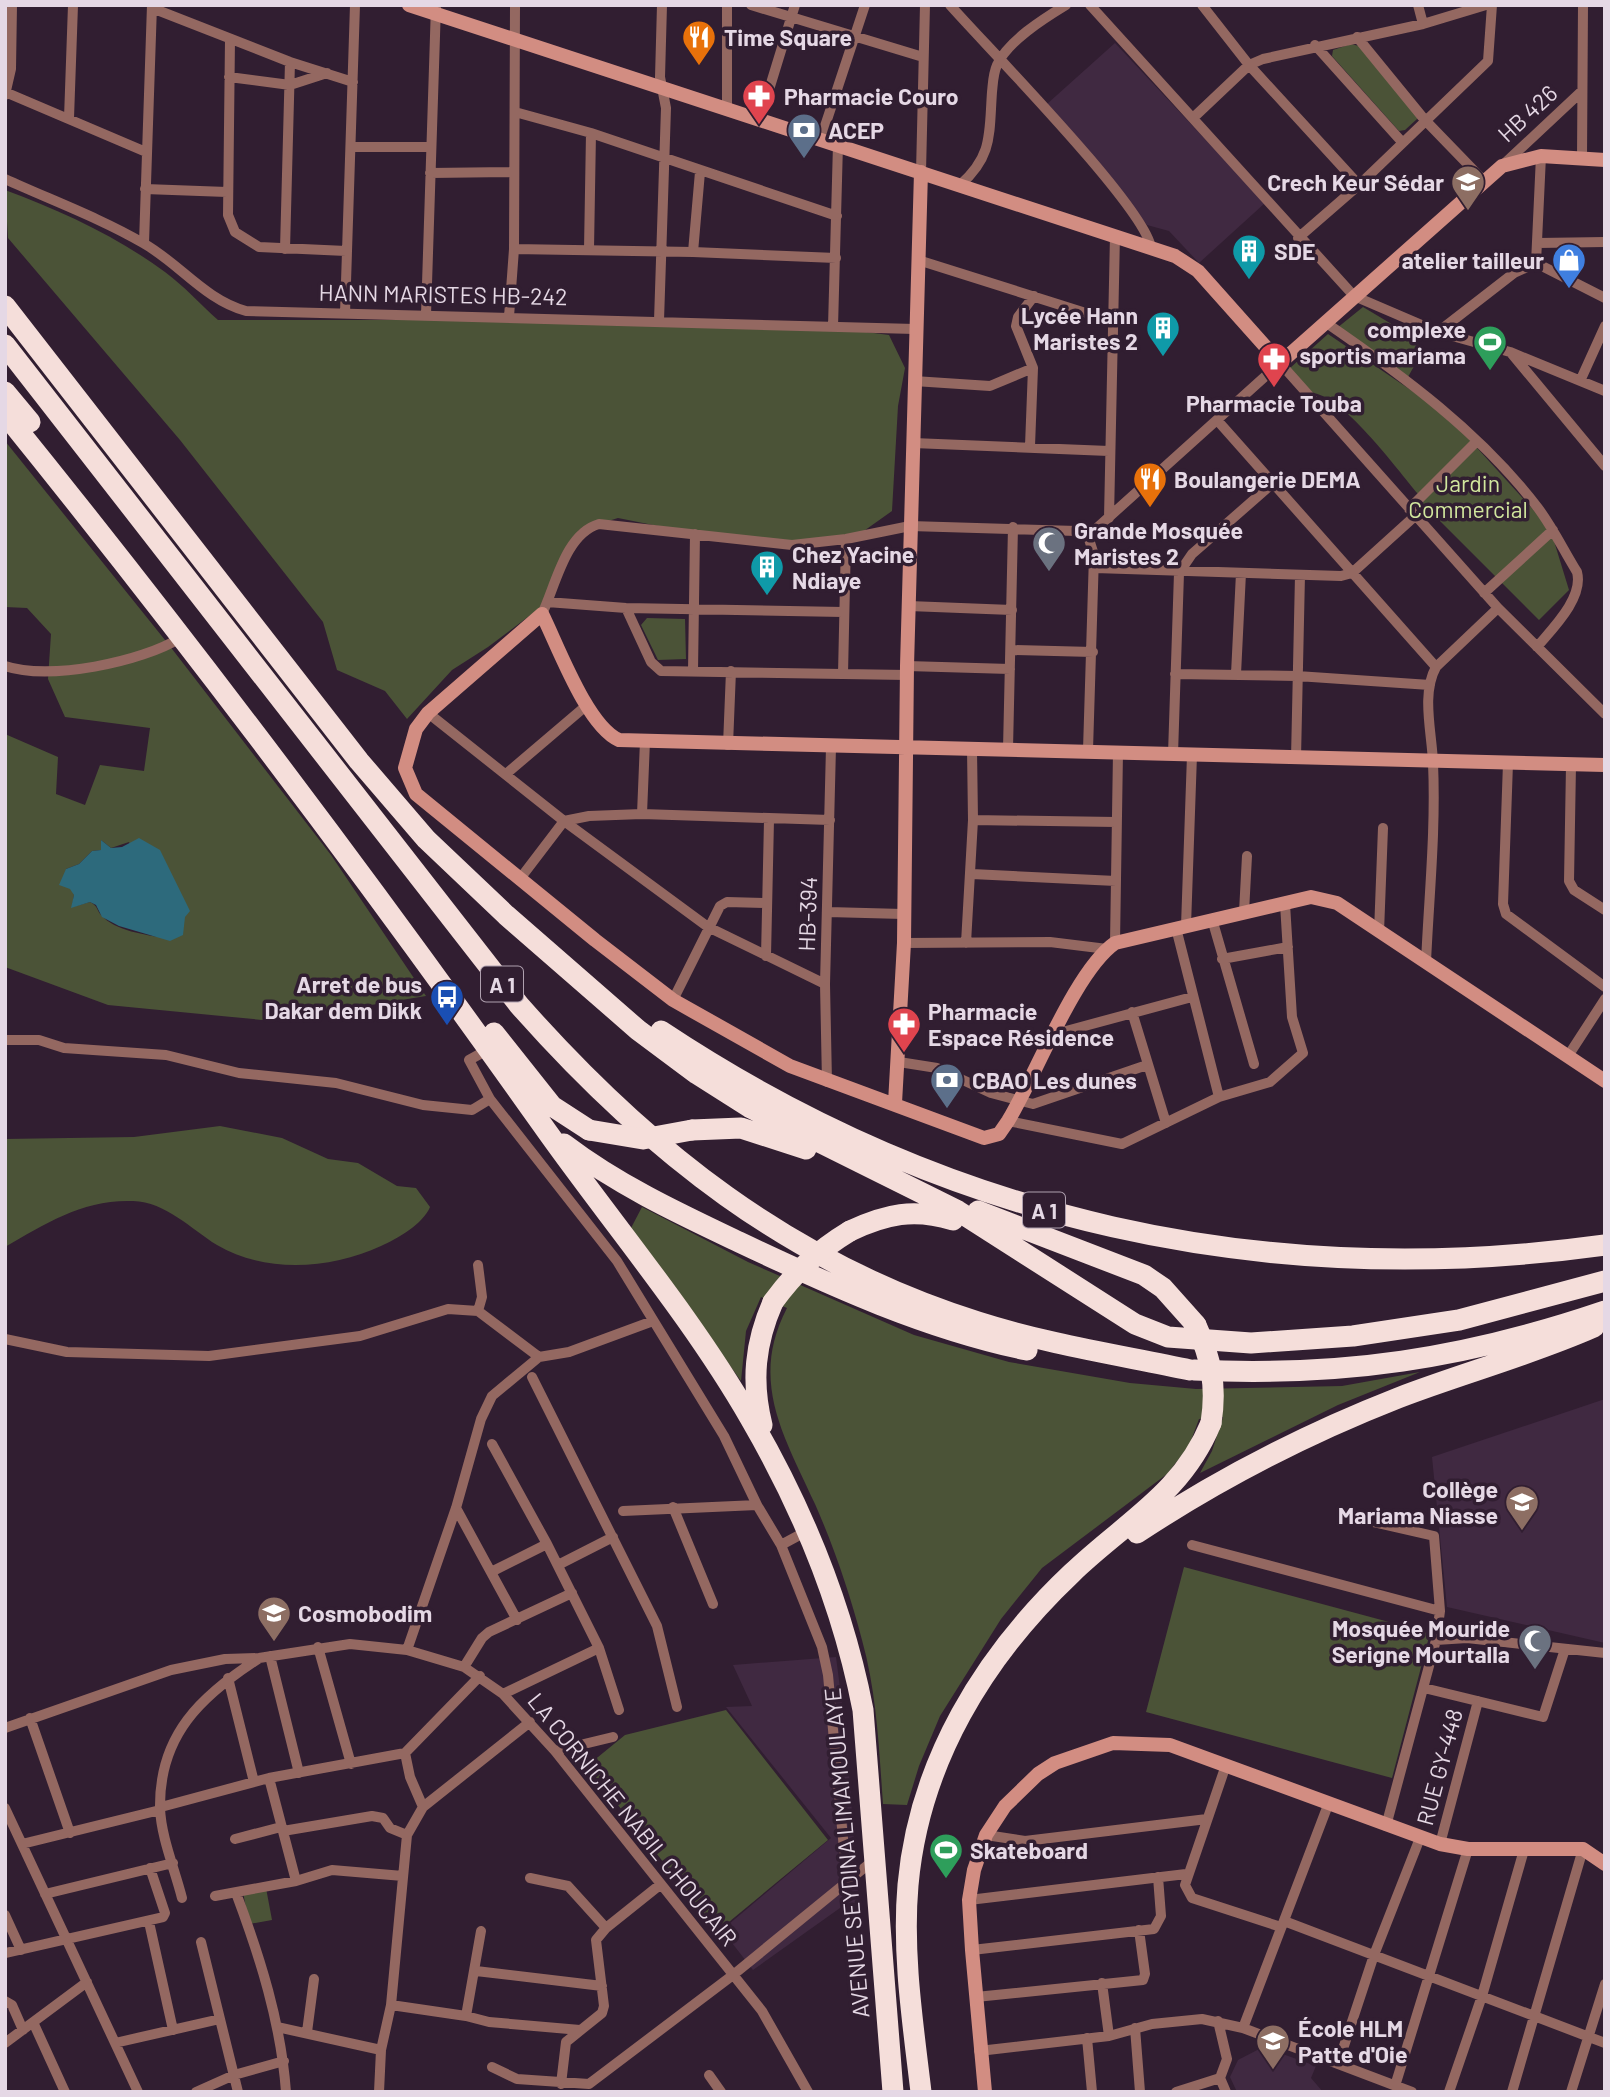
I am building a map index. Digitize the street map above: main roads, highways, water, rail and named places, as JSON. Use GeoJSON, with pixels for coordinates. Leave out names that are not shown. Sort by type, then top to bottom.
{"type":"FeatureCollection","features":[{"type":"Feature","properties":{"kind":"highway","name":"A 1"},"geometry":{"type":"LineString","coordinates":[[5,306],[390,798],[467,880],[545,949],[677,1041],[796,1112],[935,1175],[1005,1199],[1182,1241],[1285,1254],[1434,1259],[1546,1253],[1605,1245]]}},
{"type":"Feature","properties":{"kind":"highway","name":"A 1"},"geometry":{"type":"LineString","coordinates":[[5,345],[519,1005],[577,1071],[678,1162],[731,1201],[827,1259],[873,1282],[936,1308],[1031,1338],[1190,1370],[1238,1372],[1339,1369],[1475,1350],[1605,1311]]}},
{"type":"Feature","properties":{"kind":"highway"},"geometry":{"type":"LineString","coordinates":[[5,392],[130,547],[532,1084],[552,1105],[589,1130],[643,1139],[692,1130],[741,1128],[908,1186]]}},
{"type":"Feature","properties":{"kind":"highway","name":"AVENUE SEYDINA LIMAMOULAYE"},"geometry":{"type":"LineString","coordinates":[[5,414],[117,552],[489,1049],[751,1418],[807,1531],[838,1608],[854,1662],[863,1710],[893,2092]]}},
{"type":"Feature","properties":{"kind":"highway"},"geometry":{"type":"LineString","coordinates":[[545,949],[638,1030],[706,1080],[749,1107],[908,1186]]}},
{"type":"Feature","properties":{"kind":"highway"},"geometry":{"type":"LineString","coordinates":[[545,1129],[625,1186],[819,1279],[904,1314],[993,1343],[1083,1361],[1131,1370],[1190,1370]]}},
{"type":"Feature","properties":{"kind":"highway","name":"A 1"},"geometry":{"type":"LineString","coordinates":[[908,1186],[965,1210],[1135,1324],[1152,1332],[1188,1340],[1300,1341],[1416,1328],[1525,1304],[1605,1281]]}},
{"type":"Feature","properties":{"kind":"highway"},"geometry":{"type":"LineString","coordinates":[[786,1486],[763,1431],[754,1383],[761,1329],[773,1302],[792,1276],[819,1250],[850,1231],[891,1216],[965,1210],[1144,1275],[1163,1288],[1196,1325],[1206,1347],[1214,1378],[1211,1423],[1195,1457],[1169,1491],[1034,1609],[978,1681],[945,1745],[922,1811],[911,1861],[906,1916],[908,1972],[921,2092]]}},
{"type":"Feature","properties":{"kind":"highway"},"geometry":{"type":"LineString","coordinates":[[928,1212],[998,1237],[1019,1248]]}},
{"type":"Feature","properties":{"kind":"highway"},"geometry":{"type":"LineString","coordinates":[[1065,1580],[1215,1484],[1295,1443],[1396,1399],[1570,1338],[1605,1323]]}},
{"type":"Feature","properties":{"kind":"water"},"geometry":{"type":"Polygon","coordinates":[[[139,838],[160,850],[190,911],[185,917],[183,935],[170,941],[119,926],[102,917],[96,905],[90,902],[71,908],[74,895],[70,889],[59,885],[66,869],[79,864],[92,851],[101,850],[101,840],[111,848],[122,847],[139,838]]]}},
{"type":"Feature","properties":{"kind":"place","name":"Time Square"},"geometry":{"type":"Point","coordinates":[699,67]}},
{"type":"Feature","properties":{"kind":"place","name":"Pharmacie Couro"},"geometry":{"type":"Point","coordinates":[759,126]}},
{"type":"Feature","properties":{"kind":"place","name":"ACEP"},"geometry":{"type":"Point","coordinates":[804,160]}},
{"type":"Feature","properties":{"kind":"place","name":"Crech Keur Sédar"},"geometry":{"type":"Point","coordinates":[1468,212]}},
{"type":"Feature","properties":{"kind":"place","name":"SDE"},"geometry":{"type":"Point","coordinates":[1249,281]}},
{"type":"Feature","properties":{"kind":"place","name":"atelier tailleur"},"geometry":{"type":"Point","coordinates":[1569,290]}},
{"type":"Feature","properties":{"kind":"place","name":"Lycée Hann Maristes 2"},"geometry":{"type":"Point","coordinates":[1163,358]}},
{"type":"Feature","properties":{"kind":"place","name":"complexe sportis mariama"},"geometry":{"type":"Point","coordinates":[1490,372]}},
{"type":"Feature","properties":{"kind":"place","name":"Pharmacie Touba"},"geometry":{"type":"Point","coordinates":[1274,389]}},
{"type":"Feature","properties":{"kind":"place","name":"Boulangerie DEMA"},"geometry":{"type":"Point","coordinates":[1150,509]}},
{"type":"Feature","properties":{"kind":"place","name":"Grande Mosquée Maristes 2"},"geometry":{"type":"Point","coordinates":[1049,573]}},
{"type":"Feature","properties":{"kind":"place","name":"Chez Yacine Ndiaye"},"geometry":{"type":"Point","coordinates":[767,597]}},
{"type":"Feature","properties":{"kind":"place","name":"Arret de bus Dakar dem Dikk"},"geometry":{"type":"Point","coordinates":[447,1027]}},
{"type":"Feature","properties":{"kind":"place","name":"Pharmacie Espace Résidence"},"geometry":{"type":"Point","coordinates":[904,1054]}},
{"type":"Feature","properties":{"kind":"place","name":"CBAO Les dunes"},"geometry":{"type":"Point","coordinates":[947,1110]}},
{"type":"Feature","properties":{"kind":"place","name":"Collège Mariama Niasse"},"geometry":{"type":"Point","coordinates":[1522,1532]}},
{"type":"Feature","properties":{"kind":"place","name":"Cosmobodim"},"geometry":{"type":"Point","coordinates":[274,1643]}},
{"type":"Feature","properties":{"kind":"place","name":"Mosquée Mouride Serigne Mourtalla"},"geometry":{"type":"Point","coordinates":[1535,1671]}},
{"type":"Feature","properties":{"kind":"place","name":"Skateboard"},"geometry":{"type":"Point","coordinates":[946,1880]}},
{"type":"Feature","properties":{"kind":"place","name":"École HLM Patte d'Oie"},"geometry":{"type":"Point","coordinates":[1273,2071]}},
{"type":"Feature","properties":{"kind":"park label","name":"Jardin Commercial"},"geometry":{"type":"Point","coordinates":[1468,496]}}]}
